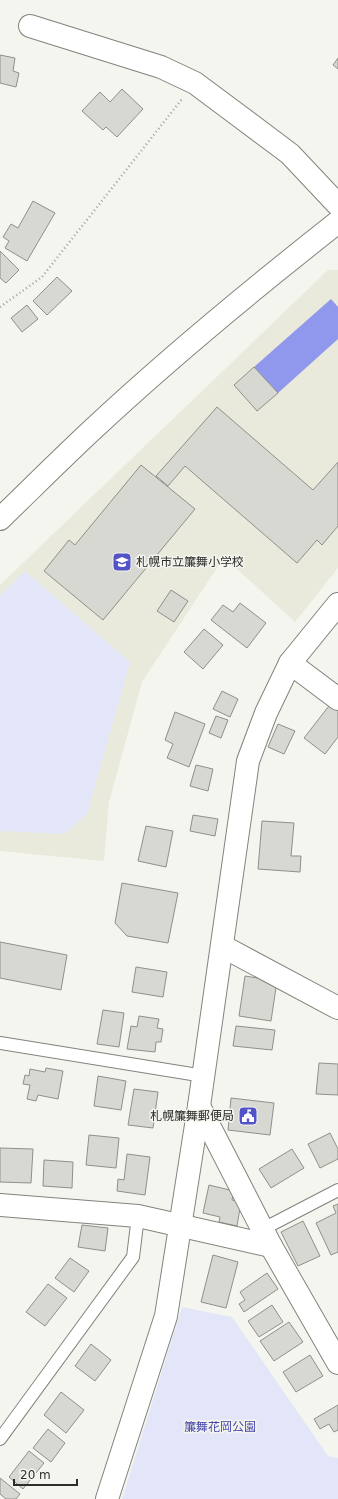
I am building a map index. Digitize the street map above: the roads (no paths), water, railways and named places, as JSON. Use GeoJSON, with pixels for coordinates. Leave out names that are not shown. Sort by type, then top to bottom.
{"type":"FeatureCollection","features":[{"type":"Feature","properties":{"kind":"street"},"geometry":{"type":"LineString","coordinates":[[30,26],[161,67],[195,83],[290,154],[338,206]]}},
{"type":"Feature","properties":{"kind":"street"},"geometry":{"type":"LineString","coordinates":[[0,519],[92,430],[161,369],[274,272],[338,222]]}},
{"type":"Feature","properties":{"kind":"street"},"geometry":{"type":"LineString","coordinates":[[107,1499],[166,1316],[204,1076],[248,761],[266,713],[290,663],[338,604]]}},
{"type":"Feature","properties":{"kind":"street"},"geometry":{"type":"LineString","coordinates":[[290,663],[338,699]]}},
{"type":"Feature","properties":{"kind":"street"},"geometry":{"type":"LineString","coordinates":[[222,946],[338,1008]]}},
{"type":"Feature","properties":{"kind":"street"},"geometry":{"type":"LineString","coordinates":[[199,1106],[267,1237],[338,1363]]}},
{"type":"Feature","properties":{"kind":"street"},"geometry":{"type":"LineString","coordinates":[[0,1204],[138,1216],[181,1225],[267,1237]]}},
{"type":"Feature","properties":{"kind":"lane"},"geometry":{"type":"LineString","coordinates":[[0,1043],[204,1076]]}},
{"type":"Feature","properties":{"kind":"lane"},"geometry":{"type":"LineString","coordinates":[[267,1237],[338,1190]]}},
{"type":"Feature","properties":{"kind":"lane"},"geometry":{"type":"LineString","coordinates":[[0,1439],[133,1257],[138,1216]]}},
{"type":"Feature","properties":{"kind":"water"},"geometry":{"type":"Polygon","coordinates":[[[331,299],[338,307],[338,339],[278,393],[254,367],[331,299]]]}},
{"type":"Feature","properties":{"kind":"place","name":"札幌市立簾舞小学校"},"geometry":{"type":"Point","coordinates":[122,562]}},
{"type":"Feature","properties":{"kind":"place","name":"札幌簾舞郵便局"},"geometry":{"type":"Point","coordinates":[248,1116]}},
{"type":"Feature","properties":{"kind":"park label","name":"簾舞花岡公園"},"geometry":{"type":"Point","coordinates":[220,1427]}}]}
